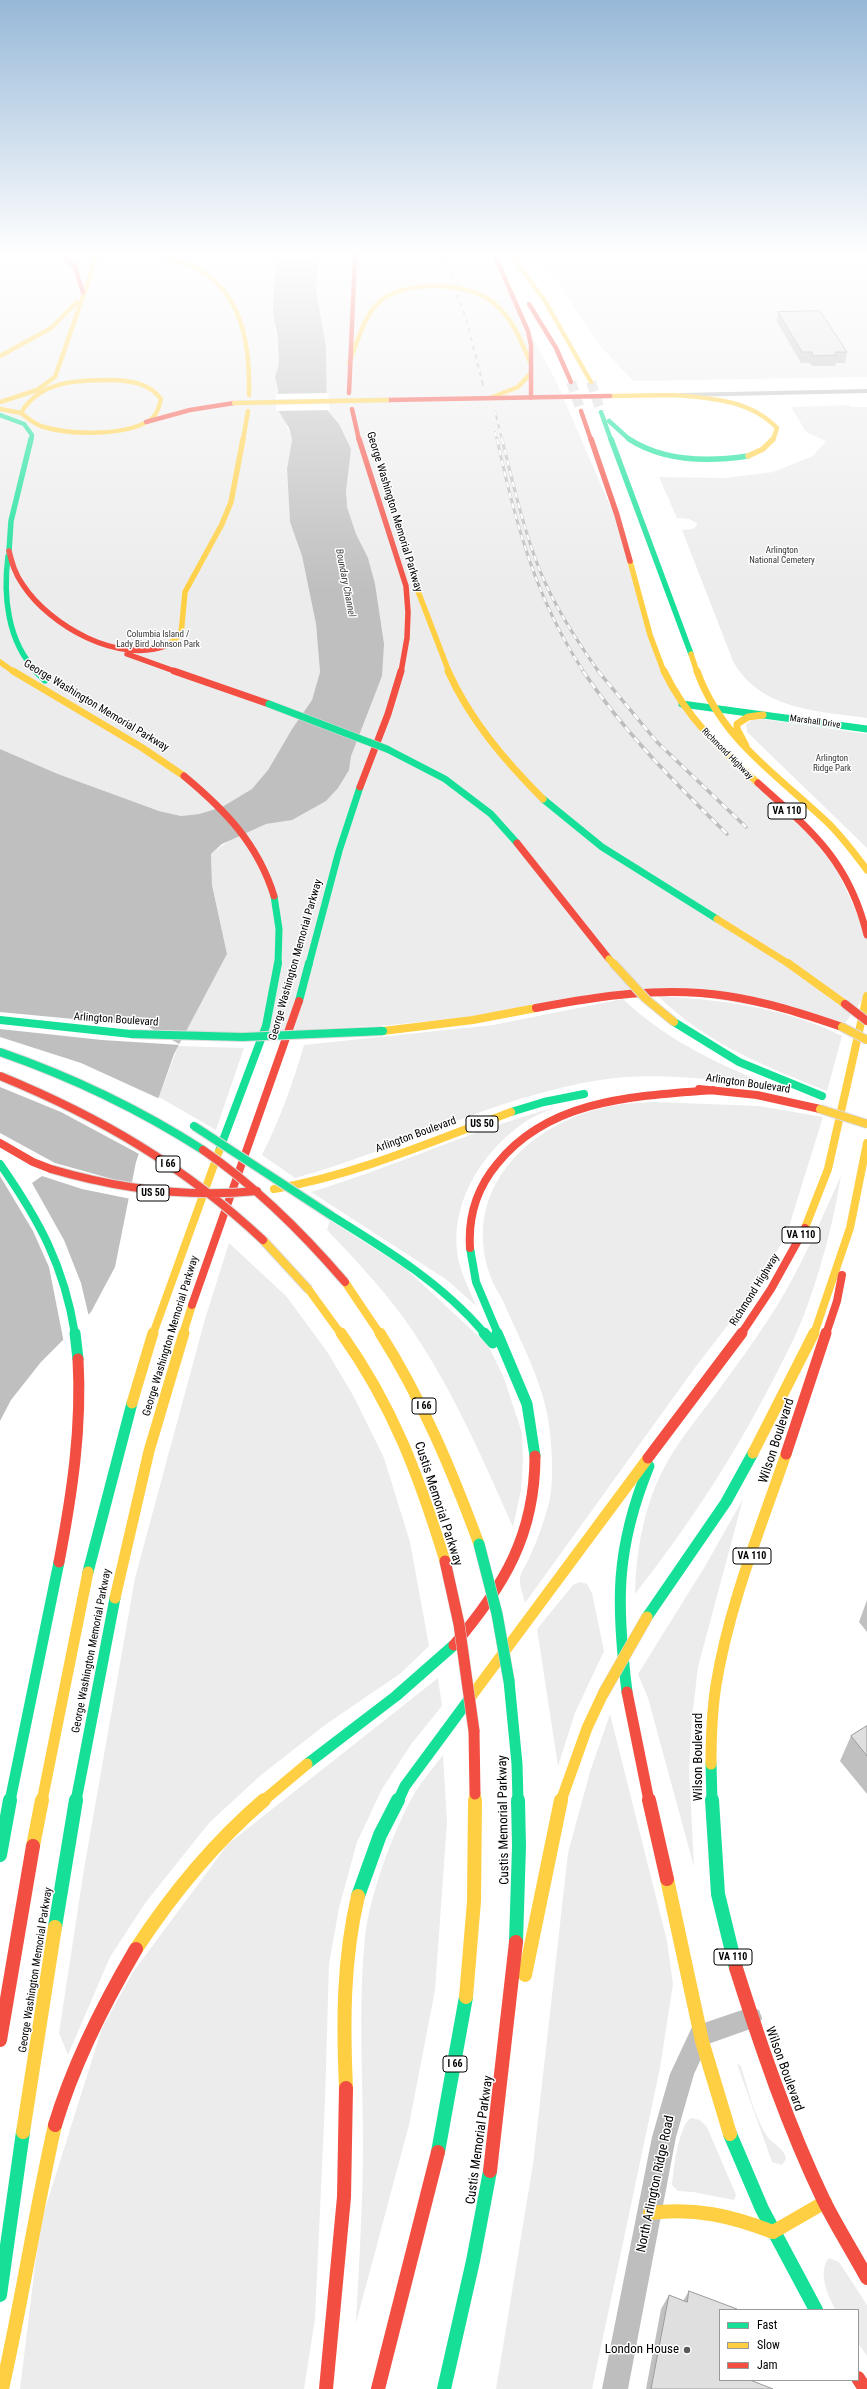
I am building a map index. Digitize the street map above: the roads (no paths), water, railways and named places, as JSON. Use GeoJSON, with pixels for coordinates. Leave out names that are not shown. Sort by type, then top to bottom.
{"type":"FeatureCollection","features":[{"type":"Feature","properties":{"kind":"main road"},"geometry":{"type":"LineString","coordinates":[[249,367],[250,394]]}},
{"type":"Feature","properties":{"kind":"main road"},"geometry":{"type":"LineString","coordinates":[[349,393],[350,367]]}},
{"type":"Feature","properties":{"kind":"main road"},"geometry":{"type":"LineString","coordinates":[[530,367],[531,398]]}},
{"type":"Feature","properties":{"kind":"main road"},"geometry":{"type":"LineString","coordinates":[[564,367],[571,382]]}},
{"type":"Feature","properties":{"kind":"main road"},"geometry":{"type":"LineString","coordinates":[[583,367],[591,382]]}},
{"type":"Feature","properties":{"kind":"main road"},"geometry":{"type":"LineString","coordinates":[[57,386],[62,375],[59,368]]}},
{"type":"Feature","properties":{"kind":"main road"},"geometry":{"type":"LineString","coordinates":[[0,403],[23,396],[44,386],[53,379],[59,368]]}},
{"type":"Feature","properties":{"kind":"main road"},"geometry":{"type":"LineString","coordinates":[[490,398],[519,388],[525,383],[530,374]]}},
{"type":"Feature","properties":{"kind":"main road"},"geometry":{"type":"LineString","coordinates":[[0,403],[39,393],[57,386],[85,381],[114,380],[138,384],[172,395]]}},
{"type":"Feature","properties":{"kind":"main road"},"geometry":{"type":"LineString","coordinates":[[141,423],[155,415],[161,406],[160,396],[153,389]]}},
{"type":"Feature","properties":{"kind":"main road"},"geometry":{"type":"LineString","coordinates":[[21,413],[25,403],[39,393]]}},
{"type":"Feature","properties":{"kind":"main road"},"geometry":{"type":"LineString","coordinates":[[32,424],[56,430],[86,434],[115,431],[182,411],[228,404],[674,395]]}},
{"type":"Feature","properties":{"kind":"main road","name":"Richmond Highway"},"geometry":{"type":"LineString","coordinates":[[674,395],[709,398],[750,409],[773,423],[776,428],[777,436],[771,444],[752,453],[726,459],[686,458],[658,453],[632,442],[614,428],[601,412],[702,687],[723,725],[749,752],[826,821],[854,852],[867,870]]}},
{"type":"Feature","properties":{"kind":"main road"},"geometry":{"type":"LineString","coordinates":[[194,399],[228,404]]}},
{"type":"Feature","properties":{"kind":"main road"},"geometry":{"type":"LineString","coordinates":[[0,409],[21,413],[32,424],[38,436],[31,445]]}},
{"type":"Feature","properties":{"kind":"main road","name":"George Washington Memorial Parkway"},"geometry":{"type":"LineString","coordinates":[[0,2295],[27,2102],[70,1835],[102,1657],[130,1530],[162,1402],[194,1297],[291,1026],[345,830],[404,663],[407,649],[409,609],[406,585],[358,439],[352,410]]}},
{"type":"Feature","properties":{"kind":"main road"},"geometry":{"type":"LineString","coordinates":[[110,645],[126,651],[151,650],[170,644],[181,634],[182,606],[186,592],[220,528],[231,502],[248,411]]}},
{"type":"Feature","properties":{"kind":"main road","name":"Richmond Highway"},"geometry":{"type":"LineString","coordinates":[[581,411],[622,529],[655,648],[665,673],[682,704],[723,752],[800,823],[830,855],[854,891],[862,910],[867,935]]}},
{"type":"Feature","properties":{"kind":"main road"},"geometry":{"type":"LineString","coordinates":[[0,415],[17,420],[29,428],[32,435],[31,445],[13,511],[9,541],[9,554],[14,570],[22,585],[41,605],[67,624],[153,664],[269,704],[387,749],[445,779],[491,814],[524,850],[560,899],[609,959],[646,999],[674,1022],[739,1062],[780,1080],[854,1108]]}},
{"type":"Feature","properties":{"kind":"main road"},"geometry":{"type":"LineString","coordinates":[[2,519],[2,528],[9,541]]}},
{"type":"Feature","properties":{"kind":"main road"},"geometry":{"type":"LineString","coordinates":[[9,554],[3,569],[6,603],[10,634],[18,651],[28,665],[42,678],[92,711],[129,740]]}},
{"type":"Feature","properties":{"kind":"main road"},"geometry":{"type":"LineString","coordinates":[[397,556],[413,578],[436,645],[466,708],[512,770],[536,795],[574,828],[618,860],[768,950],[867,1021]]}},
{"type":"Feature","properties":{"kind":"main road","name":"George Washington Memorial Parkway"},"geometry":{"type":"LineString","coordinates":[[0,662],[33,685],[129,740],[189,778],[219,803],[249,838],[271,884],[279,916],[281,953],[276,990],[247,1078],[182,1246],[132,1401],[69,1665],[0,2040]]}},
{"type":"Feature","properties":{"kind":"main road","name":"Marshall Drive"},"geometry":{"type":"LineString","coordinates":[[702,687],[723,701],[763,715]]}},
{"type":"Feature","properties":{"kind":"main road","name":"Marshall Drive"},"geometry":{"type":"LineString","coordinates":[[682,704],[867,729]]}},
{"type":"Feature","properties":{"kind":"main road"},"geometry":{"type":"LineString","coordinates":[[749,752],[736,725],[748,717],[763,715]]}},
{"type":"Feature","properties":{"kind":"main road","name":"Arlington Boulevard"},"geometry":{"type":"LineString","coordinates":[[0,1020],[99,1031],[210,1037],[308,1036],[448,1024],[620,994],[670,991],[715,993],[756,1000],[799,1011],[842,1027],[867,1040]]}},
{"type":"Feature","properties":{"kind":"main road","name":"Richmond Highway"},"geometry":{"type":"LineString","coordinates":[[662,1440],[734,1345],[764,1301],[792,1254],[813,1211],[828,1169],[867,996]]}},
{"type":"Feature","properties":{"kind":"main road"},"geometry":{"type":"LineString","coordinates":[[0,1050],[44,1058]]}},
{"type":"Feature","properties":{"kind":"main road","name":"Custis Memorial Parkway"},"geometry":{"type":"LineString","coordinates":[[0,1050],[90,1086],[144,1113],[193,1143],[270,1202],[345,1282],[377,1325],[421,1399],[456,1476],[479,1544],[497,1614],[509,1681],[517,1764],[519,1846],[517,1935],[494,2149],[474,2262],[444,2389]]}},
{"type":"Feature","properties":{"kind":"main road","name":"Custis Memorial Parkway"},"geometry":{"type":"LineString","coordinates":[[0,1076],[47,1096],[98,1122],[179,1172],[248,1225],[309,1290],[357,1357],[394,1420],[416,1472],[445,1561],[459,1624],[474,1731],[477,1827],[474,1911],[465,2002],[448,2104],[424,2215],[378,2389]]}},
{"type":"Feature","properties":{"kind":"main road","name":"Arlington Boulevard"},"geometry":{"type":"LineString","coordinates":[[617,1090],[654,1088],[713,1090],[769,1097],[820,1109],[867,1124]]}},
{"type":"Feature","properties":{"kind":"main road"},"geometry":{"type":"LineString","coordinates":[[2,2389],[20,2311],[37,2200],[65,2093],[99,2015],[138,1945],[185,1880],[237,1823],[304,1765],[439,1660],[466,1631],[484,1608],[514,1558],[530,1517],[536,1473],[532,1426],[527,1404],[472,1272],[468,1244],[472,1204],[478,1189],[491,1166],[509,1146],[551,1118],[580,1107],[626,1098],[713,1090]]}},
{"type":"Feature","properties":{"kind":"main road","name":"Arlington Boulevard"},"geometry":{"type":"LineString","coordinates":[[0,1143],[51,1169],[117,1187],[189,1196],[229,1195],[328,1178],[525,1108],[597,1092]]}},
{"type":"Feature","properties":{"kind":"main road"},"geometry":{"type":"LineString","coordinates":[[184,1120],[422,1274],[453,1297],[487,1334],[515,1374]]}},
{"type":"Feature","properties":{"kind":"main road","name":"VA 110"},"geometry":{"type":"LineString","coordinates":[[850,1228],[867,1143]]}},
{"type":"Feature","properties":{"kind":"main road"},"geometry":{"type":"LineString","coordinates":[[0,1164],[25,1198],[40,1225],[63,1282],[76,1331],[80,1357],[81,1432],[69,1514],[26,1715],[0,1855]]}},
{"type":"Feature","properties":{"kind":"main road"},"geometry":{"type":"LineString","coordinates":[[523,1988],[563,1791],[587,1728],[603,1694],[646,1617],[722,1508],[766,1430],[815,1332],[850,1228]]}},
{"type":"Feature","properties":{"kind":"main road","name":"Wilson Boulevard"},"geometry":{"type":"LineString","coordinates":[[850,1228],[837,1300],[731,1622],[716,1678],[712,1709],[710,1766],[718,1894],[725,1928],[751,2018],[784,2109],[825,2202],[867,2278]]}},
{"type":"Feature","properties":{"kind":"main road"},"geometry":{"type":"LineString","coordinates":[[326,2389],[337,2283],[346,2148],[343,1994],[346,1951],[356,1900],[366,1866],[392,1809],[416,1770],[662,1440]]}},
{"type":"Feature","properties":{"kind":"main road","name":"VA 110"},"geometry":{"type":"LineString","coordinates":[[662,1440],[640,1487],[625,1540],[620,1573],[621,1639],[634,1728],[700,2035]]}},
{"type":"Feature","properties":{"kind":"main road"},"geometry":{"type":"LineString","coordinates":[[494,2149],[518,2018]]}},
{"type":"Feature","properties":{"kind":"main road"},"geometry":{"type":"LineString","coordinates":[[700,2035],[725,2118],[758,2202],[815,2309]]}},
{"type":"Feature","properties":{"kind":"main road"},"geometry":{"type":"LineString","coordinates":[[650,2213],[672,2208],[710,2210],[773,2232],[825,2202]]}},
{"type":"Feature","properties":{"kind":"main road"},"geometry":{"type":"LineString","coordinates":[[859,2380],[865,2389]]}},
{"type":"Feature","properties":{"kind":"street"},"geometry":{"type":"LineString","coordinates":[[674,395],[867,391]]}},
{"type":"Feature","properties":{"kind":"street"},"geometry":{"type":"LineString","coordinates":[[700,2035],[751,2018]]}},
{"type":"Feature","properties":{"kind":"street","name":"North Arlington Ridge Road"},"geometry":{"type":"LineString","coordinates":[[615,2389],[664,2137],[682,2074],[700,2035]]}},
{"type":"Feature","properties":{"kind":"water","name":"Boundary Channel"},"geometry":{"type":"Polygon","coordinates":[[[278,367],[326,367],[327,410],[339,424],[351,449],[346,491],[347,507],[356,534],[368,558],[375,584],[384,644],[382,676],[351,756],[349,770],[338,788],[326,801],[292,820],[266,824],[222,844],[211,854],[212,885],[227,954],[174,1054],[136,1162],[115,1267],[91,1312],[41,1362],[11,1400],[0,1421],[0,749],[58,774],[159,811],[181,816],[199,814],[222,807],[252,789],[268,770],[292,729],[312,700],[320,672],[316,624],[302,556],[290,522],[287,469],[292,440],[289,428],[278,410],[278,390],[275,377],[278,367]]]}},
{"type":"Feature","properties":{"kind":"tunnel"},"geometry":{"type":"LineString","coordinates":[[571,382],[581,411]]}},
{"type":"Feature","properties":{"kind":"tunnel"},"geometry":{"type":"LineString","coordinates":[[591,382],[601,412]]}},
{"type":"Feature","properties":{"kind":"railway"},"geometry":{"type":"LineString","coordinates":[[479,367],[483,385]]}},
{"type":"Feature","properties":{"kind":"railway"},"geometry":{"type":"LineString","coordinates":[[495,411],[502,440]]}},
{"type":"Feature","properties":{"kind":"railway"},"geometry":{"type":"LineString","coordinates":[[495,432],[497,440]]}},
{"type":"Feature","properties":{"kind":"railway"},"geometry":{"type":"LineString","coordinates":[[497,439],[511,500],[529,560],[553,617],[567,645],[584,672]]}},
{"type":"Feature","properties":{"kind":"railway"},"geometry":{"type":"LineString","coordinates":[[502,439],[523,522],[540,571],[566,623],[599,672]]}},
{"type":"Feature","properties":{"kind":"railway"},"geometry":{"type":"LineString","coordinates":[[583,671],[615,715],[633,736],[688,796],[727,834]]}},
{"type":"Feature","properties":{"kind":"railway"},"geometry":{"type":"LineString","coordinates":[[598,671],[657,742],[746,827]]}},
{"type":"Feature","properties":{"kind":"place","name":"London House"},"geometry":{"type":"Point","coordinates":[687,2350]}},
{"type":"Feature","properties":{"kind":"park label","name":"Arlington National Cemetery"},"geometry":{"type":"Point","coordinates":[782,556]}},
{"type":"Feature","properties":{"kind":"park label","name":"Columbia Island / Lady Bird Johnson Park"},"geometry":{"type":"Point","coordinates":[158,640]}},
{"type":"Feature","properties":{"kind":"park label","name":"Arlington Ridge Park"},"geometry":{"type":"Point","coordinates":[832,764]}}]}
